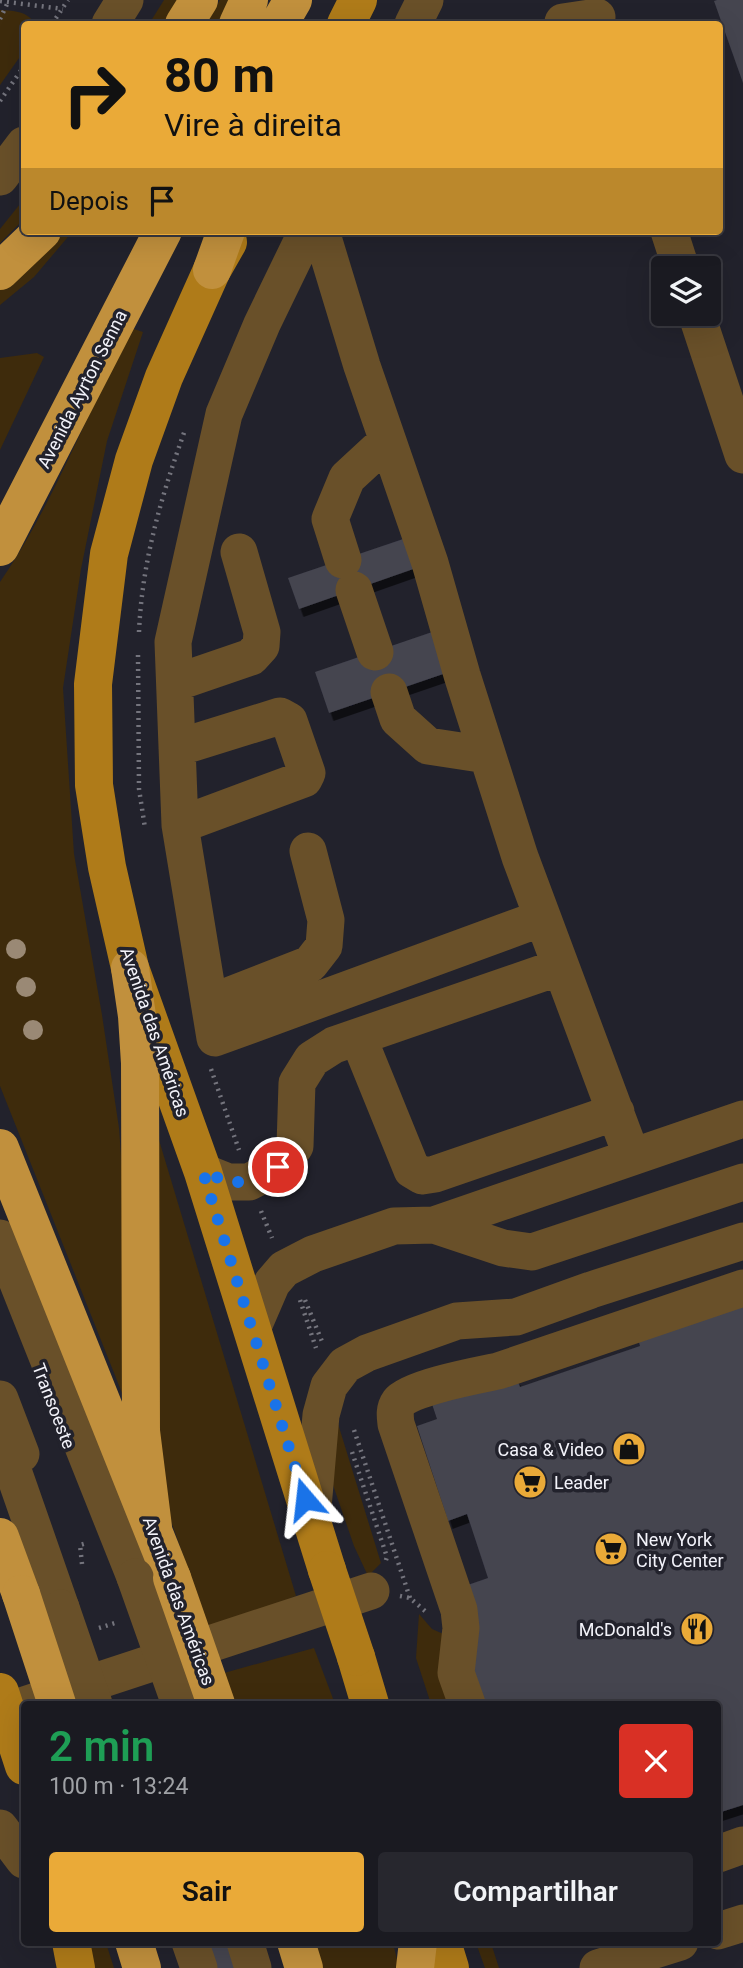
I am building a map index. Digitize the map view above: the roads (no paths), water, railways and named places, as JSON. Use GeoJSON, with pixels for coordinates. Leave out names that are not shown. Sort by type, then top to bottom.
{"type":"FeatureCollection","features":[{"type":"Feature","properties":{"kind":"highway"},"geometry":{"type":"LineString","coordinates":[[186,21],[199,0]]}},
{"type":"Feature","properties":{"kind":"highway"},"geometry":{"type":"LineString","coordinates":[[239,21],[248,0]]}},
{"type":"Feature","properties":{"kind":"highway"},"geometry":{"type":"LineString","coordinates":[[281,21],[293,0]]}},
{"type":"Feature","properties":{"kind":"highway"},"geometry":{"type":"LineString","coordinates":[[302,21],[310,0]]}},
{"type":"Feature","properties":{"kind":"highway"},"geometry":{"type":"LineString","coordinates":[[0,271],[38,235]]}},
{"type":"Feature","properties":{"kind":"highway"},"geometry":{"type":"LineString","coordinates":[[212,270],[225,235]]}},
{"type":"Feature","properties":{"kind":"highway","name":"Avenida Ayrton Senna"},"geometry":{"type":"LineString","coordinates":[[0,547],[157,239]]}},
{"type":"Feature","properties":{"kind":"highway"},"geometry":{"type":"LineString","coordinates":[[121,1535],[141,1431],[139,1063],[137,1016],[130,968]]}},
{"type":"Feature","properties":{"kind":"highway","name":"Avenida das Américas"},"geometry":{"type":"LineString","coordinates":[[0,1148],[121,1535],[154,1577],[215,1701]]}},
{"type":"Feature","properties":{"kind":"highway"},"geometry":{"type":"LineString","coordinates":[[0,1537],[56,1701]]}},
{"type":"Feature","properties":{"kind":"highway"},"geometry":{"type":"LineString","coordinates":[[135,1946],[142,1968]]}},
{"type":"Feature","properties":{"kind":"highway"},"geometry":{"type":"LineString","coordinates":[[297,1946],[304,1968]]}},
{"type":"Feature","properties":{"kind":"highway"},"geometry":{"type":"LineString","coordinates":[[415,1968],[418,1946]]}},
{"type":"Feature","properties":{"kind":"main road"},"geometry":{"type":"LineString","coordinates":[[348,21],[358,0]]}},
{"type":"Feature","properties":{"kind":"main road","name":"Avenida das Américas"},"geometry":{"type":"LineString","coordinates":[[232,235],[212,270],[164,377],[134,460],[109,554],[93,684],[94,785],[107,867],[130,968],[203,1172],[369,1701]]}},
{"type":"Feature","properties":{"kind":"main road"},"geometry":{"type":"LineString","coordinates":[[0,1692],[21,1757]]}},
{"type":"Feature","properties":{"kind":"main road"},"geometry":{"type":"LineString","coordinates":[[443,1946],[450,1968]]}},
{"type":"Feature","properties":{"kind":"street"},"geometry":{"type":"LineString","coordinates":[[112,21],[125,0]]}},
{"type":"Feature","properties":{"kind":"street"},"geometry":{"type":"LineString","coordinates":[[414,21],[425,0]]}},
{"type":"Feature","properties":{"kind":"street"},"geometry":{"type":"LineString","coordinates":[[0,177],[21,149]]}},
{"type":"Feature","properties":{"kind":"street"},"geometry":{"type":"LineString","coordinates":[[305,235],[261,324],[224,414],[173,642],[180,825],[215,1038],[542,918]]}},
{"type":"Feature","properties":{"kind":"street"},"geometry":{"type":"LineString","coordinates":[[322,235],[387,441],[430,563],[487,755],[542,918],[632,1157]]}},
{"type":"Feature","properties":{"kind":"street"},"geometry":{"type":"LineString","coordinates":[[670,235],[677,256]]}},
{"type":"Feature","properties":{"kind":"street"},"geometry":{"type":"LineString","coordinates":[[700,326],[743,455]]}},
{"type":"Feature","properties":{"kind":"street"},"geometry":{"type":"LineString","coordinates":[[375,652],[330,519],[347,478],[387,441]]}},
{"type":"Feature","properties":{"kind":"street"},"geometry":{"type":"LineString","coordinates":[[175,683],[251,657],[261,646],[262,632],[239,552]]}},
{"type":"Feature","properties":{"kind":"street"},"geometry":{"type":"LineString","coordinates":[[389,692],[398,719],[428,746],[487,755]]}},
{"type":"Feature","properties":{"kind":"street"},"geometry":{"type":"LineString","coordinates":[[177,748],[280,716],[286,717],[307,773],[304,779],[180,825]]}},
{"type":"Feature","properties":{"kind":"street"},"geometry":{"type":"LineString","coordinates":[[210,1003],[310,964],[324,946],[327,919],[308,851]]}},
{"type":"Feature","properties":{"kind":"street"},"geometry":{"type":"LineString","coordinates":[[203,1172],[228,1182],[249,1182],[278,1167],[295,1146],[297,1083],[312,1059],[334,1045],[560,967]]}},
{"type":"Feature","properties":{"kind":"street"},"geometry":{"type":"LineString","coordinates":[[358,1037],[412,1170],[422,1176],[435,1174],[615,1112]]}},
{"type":"Feature","properties":{"kind":"street"},"geometry":{"type":"LineString","coordinates":[[253,1327],[271,1283],[284,1269],[296,1262],[394,1226],[434,1225],[743,1119]]}},
{"type":"Feature","properties":{"kind":"street"},"geometry":{"type":"LineString","coordinates":[[434,1225],[503,1248],[532,1252],[743,1182]]}},
{"type":"Feature","properties":{"kind":"street"},"geometry":{"type":"LineString","coordinates":[[312,1523],[321,1415],[329,1385],[345,1365],[367,1353],[457,1321],[516,1317],[743,1241]]}},
{"type":"Feature","properties":{"kind":"street","name":"Transoeste"},"geometry":{"type":"LineString","coordinates":[[6,1252],[11,1294],[92,1506],[100,1520],[121,1535]]}},
{"type":"Feature","properties":{"kind":"street"},"geometry":{"type":"LineString","coordinates":[[466,1701],[456,1673],[461,1628],[459,1610],[396,1423],[395,1412],[399,1402],[409,1395],[466,1377],[498,1371],[743,1288]]}},
{"type":"Feature","properties":{"kind":"street"},"geometry":{"type":"LineString","coordinates":[[0,1399],[46,1523],[46,1560]]}},
{"type":"Feature","properties":{"kind":"street"},"geometry":{"type":"LineString","coordinates":[[0,1433],[46,1560],[75,1620],[93,1701]]}},
{"type":"Feature","properties":{"kind":"street"},"geometry":{"type":"LineString","coordinates":[[154,1577],[179,1701]]}},
{"type":"Feature","properties":{"kind":"street"},"geometry":{"type":"LineString","coordinates":[[37,1701],[371,1591]]}},
{"type":"Feature","properties":{"kind":"street"},"geometry":{"type":"LineString","coordinates":[[0,1710],[21,1706]]}},
{"type":"Feature","properties":{"kind":"street"},"geometry":{"type":"LineString","coordinates":[[0,1828],[21,1856]]}},
{"type":"Feature","properties":{"kind":"street"},"geometry":{"type":"LineString","coordinates":[[721,1853],[743,1845]]}},
{"type":"Feature","properties":{"kind":"street"},"geometry":{"type":"LineString","coordinates":[[721,1930],[743,1923]]}},
{"type":"Feature","properties":{"kind":"street"},"geometry":{"type":"LineString","coordinates":[[180,1946],[187,1968]]}},
{"type":"Feature","properties":{"kind":"street"},"geometry":{"type":"LineString","coordinates":[[191,1946],[199,1968]]}},
{"type":"Feature","properties":{"kind":"street"},"geometry":{"type":"LineString","coordinates":[[246,1946],[253,1968]]}},
{"type":"Feature","properties":{"kind":"street"},"geometry":{"type":"LineString","coordinates":[[256,1946],[263,1968]]}},
{"type":"Feature","properties":{"kind":"street"},"geometry":{"type":"LineString","coordinates":[[598,1968],[667,1946]]}},
{"type":"Feature","properties":{"kind":"place","name":"Casa & Video"},"geometry":{"type":"Point","coordinates":[629,1449]}},
{"type":"Feature","properties":{"kind":"place","name":"Leader"},"geometry":{"type":"Point","coordinates":[530,1482]}},
{"type":"Feature","properties":{"kind":"place","name":"New York City Center"},"geometry":{"type":"Point","coordinates":[611,1549]}},
{"type":"Feature","properties":{"kind":"place","name":"McDonald's"},"geometry":{"type":"Point","coordinates":[697,1629]}}]}
